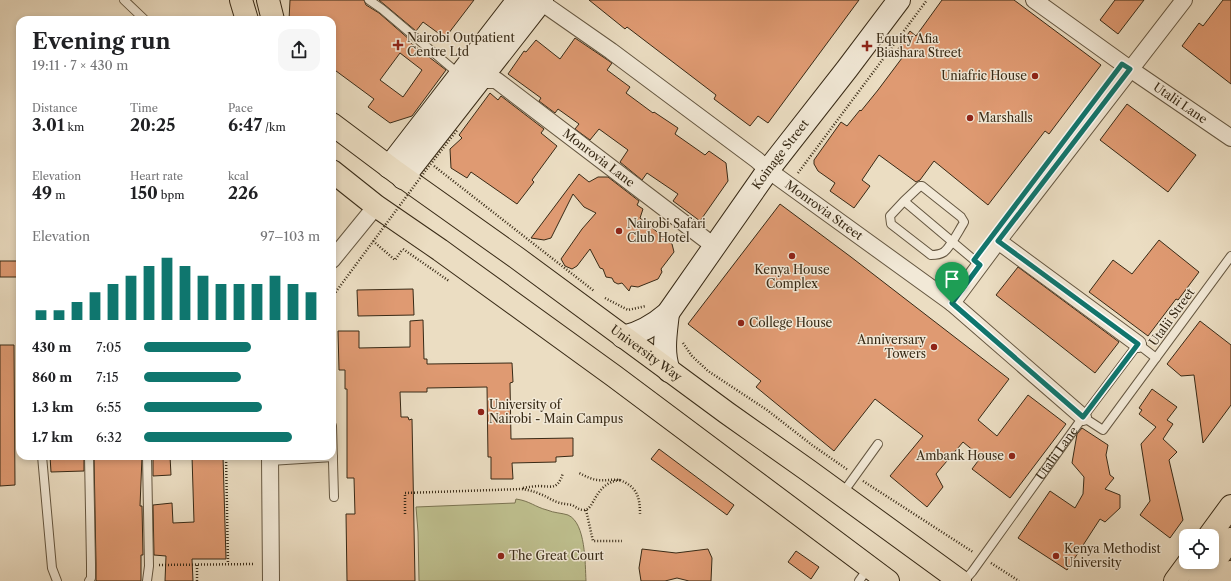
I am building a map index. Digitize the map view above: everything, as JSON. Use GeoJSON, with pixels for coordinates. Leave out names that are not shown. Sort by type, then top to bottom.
{"type":"FeatureCollection","features":[{"type":"Feature","properties":{"kind":"highway"},"geometry":{"type":"LineString","coordinates":[[241,0],[246,16]]}},
{"type":"Feature","properties":{"kind":"highway"},"geometry":{"type":"LineString","coordinates":[[268,0],[272,16]]}},
{"type":"Feature","properties":{"kind":"highway","name":"University Way"},"geometry":{"type":"LineString","coordinates":[[336,127],[960,581]]}},
{"type":"Feature","properties":{"kind":"highway"},"geometry":{"type":"LineString","coordinates":[[336,174],[376,206],[440,250],[608,372],[864,574],[888,581]]}},
{"type":"Feature","properties":{"kind":"highway"},"geometry":{"type":"LineString","coordinates":[[1214,529],[1231,506]]}},
{"type":"Feature","properties":{"kind":"highway"},"geometry":{"type":"LineString","coordinates":[[1200,581],[1231,539]]}},
{"type":"Feature","properties":{"kind":"highway"},"geometry":{"type":"LineString","coordinates":[[1175,581],[1184,569]]}},
{"type":"Feature","properties":{"kind":"highway"},"geometry":{"type":"LineString","coordinates":[[1224,581],[1231,572]]}},
{"type":"Feature","properties":{"kind":"street"},"geometry":{"type":"LineString","coordinates":[[472,81],[518,0]]}},
{"type":"Feature","properties":{"kind":"street","name":"Koinage Street"},"geometry":{"type":"LineString","coordinates":[[623,337],[636,334],[653,326],[668,313],[768,170],[899,0]]}},
{"type":"Feature","properties":{"kind":"street","name":"Utalii Lane"},"geometry":{"type":"LineString","coordinates":[[1034,0],[1130,69],[1231,138]]}},
{"type":"Feature","properties":{"kind":"street"},"geometry":{"type":"LineString","coordinates":[[952,303],[1184,0]]}},
{"type":"Feature","properties":{"kind":"street"},"geometry":{"type":"LineString","coordinates":[[396,172],[541,1]]}},
{"type":"Feature","properties":{"kind":"street","name":"Monrovia Street"},"geometry":{"type":"LineString","coordinates":[[541,1],[612,51],[757,160],[768,170],[952,303],[1083,417]]}},
{"type":"Feature","properties":{"kind":"street","name":"Monrovia Lane"},"geometry":{"type":"LineString","coordinates":[[472,81],[496,80],[714,246]]}},
{"type":"Feature","properties":{"kind":"street"},"geometry":{"type":"LineString","coordinates":[[336,255],[376,206]]}},
{"type":"Feature","properties":{"kind":"street"},"geometry":{"type":"LineString","coordinates":[[998,241],[1138,344]]}},
{"type":"Feature","properties":{"kind":"street","name":"Koinage Street"},"geometry":{"type":"LineString","coordinates":[[668,313],[665,358],[669,370]]}},
{"type":"Feature","properties":{"kind":"street"},"geometry":{"type":"LineString","coordinates":[[270,460],[270,581]]}},
{"type":"Feature","properties":{"kind":"lane"},"geometry":{"type":"LineString","coordinates":[[124,0],[141,16]]}},
{"type":"Feature","properties":{"kind":"lane"},"geometry":{"type":"LineString","coordinates":[[369,0],[472,81]]}},
{"type":"Feature","properties":{"kind":"lane"},"geometry":{"type":"LineString","coordinates":[[920,186],[922,186],[961,217],[964,222],[944,252],[937,255],[931,255],[891,224],[890,216],[904,201],[920,186]]}},
{"type":"Feature","properties":{"kind":"lane"},"geometry":{"type":"LineString","coordinates":[[904,201],[980,265]]}},
{"type":"Feature","properties":{"kind":"lane","name":"Utalii Street"},"geometry":{"type":"LineString","coordinates":[[1083,417],[1103,430],[1231,256]]}},
{"type":"Feature","properties":{"kind":"lane"},"geometry":{"type":"LineString","coordinates":[[1138,344],[1156,358]]}},
{"type":"Feature","properties":{"kind":"lane","name":"Utalii Lane"},"geometry":{"type":"LineString","coordinates":[[964,581],[1138,344]]}},
{"type":"Feature","properties":{"kind":"lane"},"geometry":{"type":"LineString","coordinates":[[842,495],[878,444]]}},
{"type":"Feature","properties":{"kind":"lane"},"geometry":{"type":"LineString","coordinates":[[42,460],[52,568],[57,581]]}},
{"type":"Feature","properties":{"kind":"lane"},"geometry":{"type":"LineString","coordinates":[[89,460],[91,578],[89,581]]}},
{"type":"Feature","properties":{"kind":"lane"},"geometry":{"type":"LineString","coordinates":[[147,460],[149,566],[147,581]]}},
{"type":"Feature","properties":{"kind":"lane"},"geometry":{"type":"LineString","coordinates":[[333,460],[334,496]]}},
{"type":"Feature","properties":{"kind":"path"},"geometry":{"type":"LineString","coordinates":[[795,178],[927,0]]}},
{"type":"Feature","properties":{"kind":"path"},"geometry":{"type":"LineString","coordinates":[[336,292],[458,129]]}},
{"type":"Feature","properties":{"kind":"path"},"geometry":{"type":"LineString","coordinates":[[448,183],[452,181]]}},
{"type":"Feature","properties":{"kind":"path"},"geometry":{"type":"LineString","coordinates":[[373,241],[395,260],[402,250]]}},
{"type":"Feature","properties":{"kind":"path"},"geometry":{"type":"LineString","coordinates":[[680,338],[692,356],[708,371],[767,410],[812,445],[856,476],[1019,581]]}},
{"type":"Feature","properties":{"kind":"path"},"geometry":{"type":"LineString","coordinates":[[226,460],[228,564]]}},
{"type":"Feature","properties":{"kind":"path"},"geometry":{"type":"LineString","coordinates":[[405,514],[405,492],[522,489],[534,486],[548,488],[553,487],[558,483],[562,473]]}},
{"type":"Feature","properties":{"kind":"path"},"geometry":{"type":"LineString","coordinates":[[579,473],[599,480],[620,480],[630,486],[639,497],[640,514]]}},
{"type":"Feature","properties":{"kind":"path"},"geometry":{"type":"LineString","coordinates":[[522,489],[538,493],[556,502],[572,505],[582,510],[586,510],[592,505],[598,492],[603,486],[620,480]]}},
{"type":"Feature","properties":{"kind":"path"},"geometry":{"type":"LineString","coordinates":[[586,510],[593,541],[622,541]]}},
{"type":"Feature","properties":{"kind":"path"},"geometry":{"type":"LineString","coordinates":[[149,566],[254,564]]}},
{"type":"Feature","properties":{"kind":"path"},"geometry":{"type":"LineString","coordinates":[[197,565],[197,581]]}},
{"type":"Feature","properties":{"kind":"green space","name":"The Great Court"},"geometry":{"type":"Polygon","coordinates":[[[516,499],[550,511],[568,515],[574,519],[581,535],[585,555],[586,581],[419,581],[416,507],[515,503],[516,499]]]}},
{"type":"Feature","properties":{"kind":"building"},"geometry":{"type":"Polygon","coordinates":[[[290,0],[364,0],[366,5],[379,13],[410,40],[408,41],[446,70],[412,116],[390,123],[368,107],[374,99],[336,71],[336,16],[289,16],[290,0]],[[400,53],[380,80],[403,97],[422,70],[400,53]]]}},
{"type":"Feature","properties":{"kind":"building"},"geometry":{"type":"Polygon","coordinates":[[[379,0],[474,0],[445,38],[423,22],[416,31],[379,0]]]}},
{"type":"Feature","properties":{"kind":"building"},"geometry":{"type":"Polygon","coordinates":[[[589,0],[859,0],[768,123],[758,116],[750,126],[714,99],[716,95],[627,27],[625,29],[589,0]]]}},
{"type":"Feature","properties":{"kind":"building"},"geometry":{"type":"Polygon","coordinates":[[[942,0],[1014,0],[1101,65],[1049,134],[1045,131],[988,205],[934,161],[920,180],[916,182],[879,155],[862,180],[870,186],[854,208],[830,191],[835,183],[818,171],[814,164],[814,160],[841,122],[847,126],[878,90],[902,58],[895,53],[910,31],[916,36],[942,0]]]}},
{"type":"Feature","properties":{"kind":"building"},"geometry":{"type":"Polygon","coordinates":[[[1115,0],[1144,0],[1118,34],[1100,20],[1115,0]]]}},
{"type":"Feature","properties":{"kind":"building"},"geometry":{"type":"Polygon","coordinates":[[[1223,0],[1231,0],[1231,84],[1182,46],[1199,23],[1203,26],[1223,0]]]}},
{"type":"Feature","properties":{"kind":"building"},"geometry":{"type":"Polygon","coordinates":[[[575,38],[612,63],[607,70],[630,87],[626,93],[653,113],[654,112],[678,128],[675,134],[705,155],[709,151],[726,163],[728,181],[700,221],[673,201],[678,194],[647,173],[642,180],[620,162],[628,150],[599,129],[590,140],[575,129],[579,124],[558,109],[555,113],[539,101],[541,98],[508,74],[524,51],[526,52],[536,40],[560,59],[575,38]]]}},
{"type":"Feature","properties":{"kind":"building"},"geometry":{"type":"Polygon","coordinates":[[[490,93],[498,100],[501,96],[544,129],[541,133],[557,146],[532,180],[534,182],[517,204],[471,172],[467,178],[451,168],[450,149],[462,138],[459,135],[490,93]]]}},
{"type":"Feature","properties":{"kind":"building"},"geometry":{"type":"Polygon","coordinates":[[[1127,104],[1196,155],[1168,192],[1100,140],[1127,104]]]}},
{"type":"Feature","properties":{"kind":"building","name":"Nairobi Safari Club Hotel"},"geometry":{"type":"Polygon","coordinates":[[[579,174],[589,182],[598,177],[608,177],[639,201],[637,205],[643,209],[640,218],[672,244],[674,252],[661,269],[662,272],[658,279],[638,287],[631,286],[629,291],[622,283],[618,284],[614,282],[612,278],[606,277],[603,269],[600,268],[590,249],[577,266],[572,269],[565,266],[561,259],[582,229],[596,213],[584,207],[573,194],[551,238],[544,240],[531,238],[579,174]]]}},
{"type":"Feature","properties":{"kind":"building"},"geometry":{"type":"Polygon","coordinates":[[[780,204],[1009,379],[978,420],[997,436],[1028,395],[1066,424],[1010,498],[972,469],[981,457],[963,442],[936,474],[943,487],[927,507],[890,476],[923,436],[875,399],[834,451],[756,387],[761,381],[688,324],[780,204]]]}},
{"type":"Feature","properties":{"kind":"building"},"geometry":{"type":"Polygon","coordinates":[[[1159,240],[1199,272],[1148,336],[1089,292],[1113,260],[1132,274],[1159,240]]]}},
{"type":"Feature","properties":{"kind":"building"},"geometry":{"type":"Polygon","coordinates":[[[0,261],[16,261],[16,277],[0,277],[0,261]]]}},
{"type":"Feature","properties":{"kind":"building"},"geometry":{"type":"Polygon","coordinates":[[[1018,267],[1119,342],[1095,373],[996,295],[1018,267]]]}},
{"type":"Feature","properties":{"kind":"building"},"geometry":{"type":"Polygon","coordinates":[[[413,289],[414,315],[358,316],[357,290],[413,289]]]}},
{"type":"Feature","properties":{"kind":"building"},"geometry":{"type":"Polygon","coordinates":[[[423,320],[424,359],[427,359],[427,364],[512,363],[513,382],[510,383],[511,439],[573,438],[573,456],[556,457],[556,462],[512,463],[513,479],[491,479],[491,457],[488,457],[487,387],[427,388],[427,392],[400,392],[401,417],[408,417],[409,420],[412,419],[415,581],[347,581],[346,514],[355,514],[354,478],[347,478],[347,389],[345,389],[345,370],[339,370],[338,331],[359,331],[359,348],[410,347],[410,321],[423,320]]]}},
{"type":"Feature","properties":{"kind":"building"},"geometry":{"type":"Polygon","coordinates":[[[1200,321],[1231,345],[1231,405],[1203,443],[1194,375],[1181,376],[1167,364],[1200,321]]]}},
{"type":"Feature","properties":{"kind":"building"},"geometry":{"type":"Polygon","coordinates":[[[0,345],[14,345],[15,485],[0,486],[0,345]]]}},
{"type":"Feature","properties":{"kind":"building"},"geometry":{"type":"Polygon","coordinates":[[[1152,389],[1177,407],[1167,420],[1173,424],[1163,439],[1177,452],[1169,460],[1183,520],[1170,538],[1140,515],[1150,501],[1141,444],[1156,427],[1139,414],[1142,410],[1139,408],[1152,389]]]}},
{"type":"Feature","properties":{"kind":"building"},"geometry":{"type":"Polygon","coordinates":[[[1082,428],[1108,445],[1106,455],[1110,475],[1114,478],[1105,489],[1120,495],[1120,508],[1105,522],[1100,519],[1067,570],[1018,538],[1050,491],[1075,508],[1083,494],[1084,477],[1072,463],[1077,434],[1082,428]]]}},
{"type":"Feature","properties":{"kind":"building"},"geometry":{"type":"Polygon","coordinates":[[[659,449],[734,505],[727,515],[651,459],[659,449]]]}},
{"type":"Feature","properties":{"kind":"building"},"geometry":{"type":"Polygon","coordinates":[[[50,460],[84,460],[84,471],[51,472],[50,460]]]}},
{"type":"Feature","properties":{"kind":"building"},"geometry":{"type":"Polygon","coordinates":[[[94,460],[142,460],[140,506],[142,506],[143,555],[141,555],[141,581],[96,581],[94,460]]]}},
{"type":"Feature","properties":{"kind":"building"},"geometry":{"type":"Polygon","coordinates":[[[153,460],[170,460],[171,475],[153,476],[153,460]]]}},
{"type":"Feature","properties":{"kind":"building"},"geometry":{"type":"Polygon","coordinates":[[[192,460],[223,460],[226,559],[192,559],[193,581],[165,581],[166,556],[154,555],[153,505],[172,503],[173,523],[194,522],[192,460]]]}},
{"type":"Feature","properties":{"kind":"building"},"geometry":{"type":"Polygon","coordinates":[[[642,549],[676,553],[708,549],[712,558],[711,581],[689,581],[677,578],[665,581],[641,581],[639,568],[642,549]]]}},
{"type":"Feature","properties":{"kind":"building"},"geometry":{"type":"Polygon","coordinates":[[[796,551],[819,567],[811,579],[788,562],[796,551]]]}},
{"type":"Feature","properties":{"kind":"place","name":"Nairobi Outpatient Centre Ltd"},"geometry":{"type":"Point","coordinates":[398,45]}},
{"type":"Feature","properties":{"kind":"place","name":"Equity Afia Biashara Street"},"geometry":{"type":"Point","coordinates":[867,46]}},
{"type":"Feature","properties":{"kind":"place","name":"Uniafric House"},"geometry":{"type":"Point","coordinates":[1035,76]}},
{"type":"Feature","properties":{"kind":"place","name":"Marshalls"},"geometry":{"type":"Point","coordinates":[970,118]}},
{"type":"Feature","properties":{"kind":"place","name":"Nairobi Safari Club Hotel"},"geometry":{"type":"Point","coordinates":[619,231]}},
{"type":"Feature","properties":{"kind":"place","name":"Kenya House Complex"},"geometry":{"type":"Point","coordinates":[792,256]}},
{"type":"Feature","properties":{"kind":"place","name":"College House"},"geometry":{"type":"Point","coordinates":[741,323]}},
{"type":"Feature","properties":{"kind":"place","name":"Anniversary Towers"},"geometry":{"type":"Point","coordinates":[934,347]}},
{"type":"Feature","properties":{"kind":"place","name":"University of Nairobi - Main Campus"},"geometry":{"type":"Point","coordinates":[481,412]}},
{"type":"Feature","properties":{"kind":"place","name":"Ambank House"},"geometry":{"type":"Point","coordinates":[1012,456]}},
{"type":"Feature","properties":{"kind":"place","name":"The Great Court"},"geometry":{"type":"Point","coordinates":[501,556]}},
{"type":"Feature","properties":{"kind":"place","name":"Kenya Methodist University"},"geometry":{"type":"Point","coordinates":[1056,556]}},
{"type":"Feature","properties":{"kind":"route"},"geometry":{"type":"LineString","coordinates":[[1122,64],[1130,69],[998,241],[1138,344],[1083,417],[952,303],[980,265],[974,260],[1122,64]]}}]}
